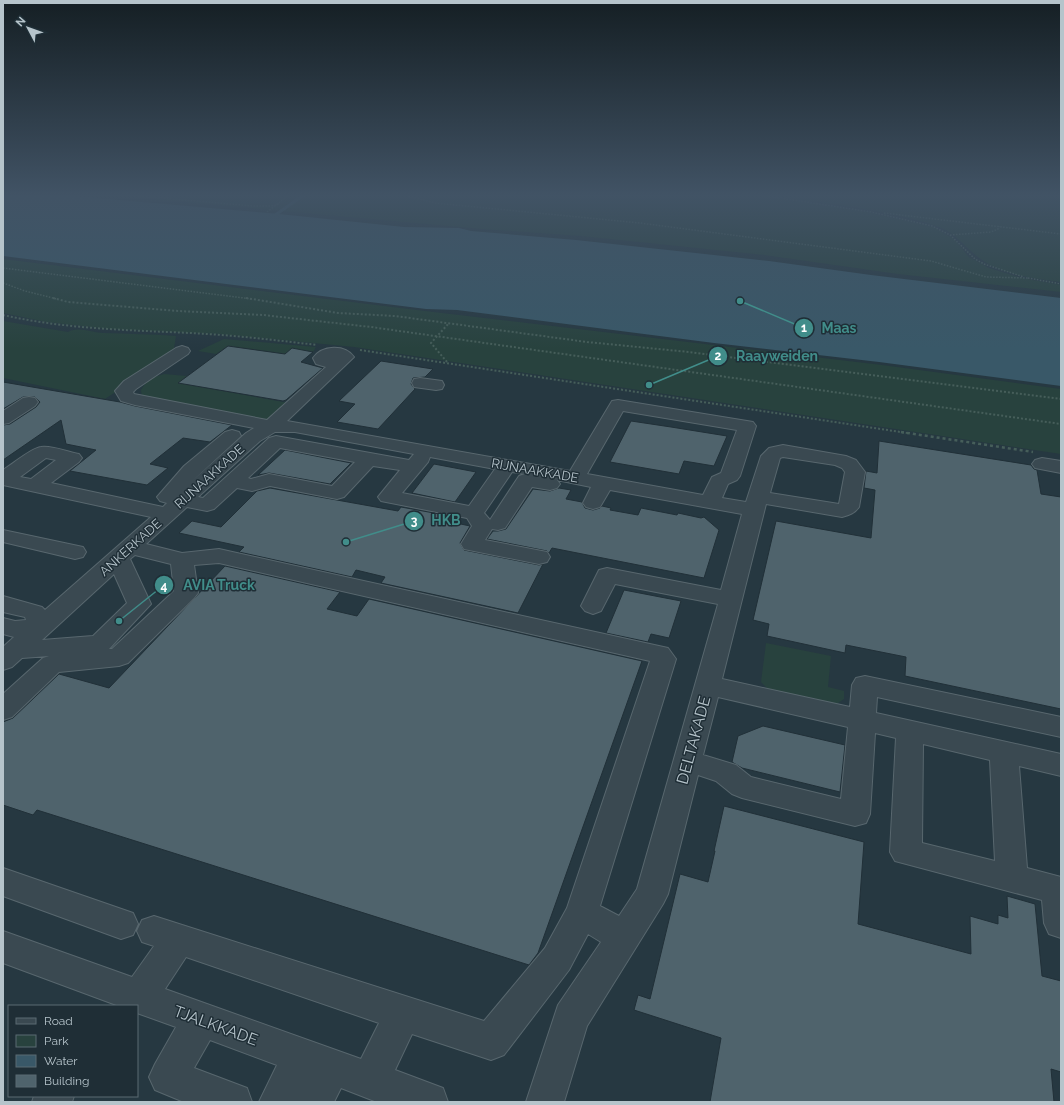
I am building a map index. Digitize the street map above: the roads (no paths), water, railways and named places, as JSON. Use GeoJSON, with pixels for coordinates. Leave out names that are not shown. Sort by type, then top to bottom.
{"type":"FeatureCollection","features":[{"type":"Feature","properties":{"kind":"street"},"geometry":{"type":"LineString","coordinates":[[182,351],[130,385],[124,391],[127,397],[134,400],[271,426],[339,364]]}},
{"type":"Feature","properties":{"kind":"street"},"geometry":{"type":"LineString","coordinates":[[3,419],[29,402]]}},
{"type":"Feature","properties":{"kind":"street"},"geometry":{"type":"LineString","coordinates":[[575,478],[618,405],[747,426],[730,476],[719,481],[711,501]]}},
{"type":"Feature","properties":{"kind":"street"},"geometry":{"type":"LineString","coordinates":[[233,481],[252,485],[269,480],[337,494],[359,443],[276,442],[233,481],[207,505],[167,508],[166,497],[191,470],[244,426]]}},
{"type":"Feature","properties":{"kind":"street","name":"RIJNAAKKADE"},"geometry":{"type":"LineString","coordinates":[[167,508],[253,437],[271,426],[295,427],[420,459],[507,465],[575,478],[598,493],[711,501],[759,496],[842,511],[849,507],[855,472],[849,464],[839,460],[783,451],[776,452],[771,456],[759,496]]}},
{"type":"Feature","properties":{"kind":"street"},"geometry":{"type":"LineString","coordinates":[[3,479],[43,452],[72,458],[34,486]]}},
{"type":"Feature","properties":{"kind":"street"},"geometry":{"type":"LineString","coordinates":[[476,469],[420,459],[388,496],[474,513],[483,526],[472,544],[539,557]]}},
{"type":"Feature","properties":{"kind":"street"},"geometry":{"type":"LineString","coordinates":[[1040,459],[1061,467]]}},
{"type":"Feature","properties":{"kind":"street"},"geometry":{"type":"LineString","coordinates":[[474,513],[507,465]]}},
{"type":"Feature","properties":{"kind":"street","name":"ANKERKADE"},"geometry":{"type":"LineString","coordinates":[[3,479],[34,486],[167,508]]}},
{"type":"Feature","properties":{"kind":"street"},"geometry":{"type":"LineString","coordinates":[[498,524],[526,480],[598,493]]}},
{"type":"Feature","properties":{"kind":"street"},"geometry":{"type":"LineString","coordinates":[[708,685],[759,496]]}},
{"type":"Feature","properties":{"kind":"street","name":"ANKERKADE"},"geometry":{"type":"LineString","coordinates":[[9,656],[124,553],[167,508]]}},
{"type":"Feature","properties":{"kind":"street"},"geometry":{"type":"LineString","coordinates":[[3,536],[75,552]]}},
{"type":"Feature","properties":{"kind":"street"},"geometry":{"type":"LineString","coordinates":[[9,656],[100,644],[140,604],[124,553],[182,560],[219,556],[659,654],[663,660],[582,913],[557,959],[491,1042],[166,935],[129,999]]}},
{"type":"Feature","properties":{"kind":"street"},"geometry":{"type":"LineString","coordinates":[[3,710],[52,664],[119,657],[186,593],[182,560]]}},
{"type":"Feature","properties":{"kind":"street"},"geometry":{"type":"LineString","coordinates":[[593,606],[607,575],[730,599]]}},
{"type":"Feature","properties":{"kind":"street"},"geometry":{"type":"LineString","coordinates":[[8,619],[15,629],[42,626]]}},
{"type":"Feature","properties":{"kind":"street","name":"DELTAKADE"},"geometry":{"type":"LineString","coordinates":[[545,1102],[571,1018],[652,894],[708,685],[1061,765]]}},
{"type":"Feature","properties":{"kind":"street"},"geometry":{"type":"LineString","coordinates":[[687,761],[726,773],[742,786],[855,814],[866,685],[1061,727]]}},
{"type":"Feature","properties":{"kind":"street"},"geometry":{"type":"LineString","coordinates":[[910,731],[906,852],[1057,890],[1061,923]]}},
{"type":"Feature","properties":{"kind":"street"},"geometry":{"type":"LineString","coordinates":[[1004,752],[1012,879]]}},
{"type":"Feature","properties":{"kind":"street"},"geometry":{"type":"LineString","coordinates":[[3,882],[121,924]]}},
{"type":"Feature","properties":{"kind":"street"},"geometry":{"type":"LineString","coordinates":[[582,913],[624,937]]}},
{"type":"Feature","properties":{"kind":"street","name":"TJALKKADE"},"geometry":{"type":"LineString","coordinates":[[3,948],[129,999],[201,1020],[420,1100]]}},
{"type":"Feature","properties":{"kind":"street"},"geometry":{"type":"LineString","coordinates":[[370,1081],[403,1013]]}},
{"type":"Feature","properties":{"kind":"street"},"geometry":{"type":"LineString","coordinates":[[201,1020],[168,1077],[233,1102]]}},
{"type":"Feature","properties":{"kind":"street"},"geometry":{"type":"LineString","coordinates":[[315,1101],[316,1061]]}},
{"type":"Feature","properties":{"kind":"street"},"geometry":{"type":"LineString","coordinates":[[278,1102],[316,1061]]}},
{"type":"Feature","properties":{"kind":"water"},"geometry":{"type":"Polygon","coordinates":[[[3,246],[627,246],[769,261],[1061,298],[1061,386],[457,310],[426,309],[3,256],[3,246]]]}},
{"type":"Feature","properties":{"kind":"place","name":"Maas"},"geometry":{"type":"Point","coordinates":[740,301]}},
{"type":"Feature","properties":{"kind":"place","name":"Raayweiden"},"geometry":{"type":"Point","coordinates":[649,385]}},
{"type":"Feature","properties":{"kind":"place","name":"HKB"},"geometry":{"type":"Point","coordinates":[346,542]}},
{"type":"Feature","properties":{"kind":"place","name":"AVIA Truck"},"geometry":{"type":"Point","coordinates":[119,621]}}]}
